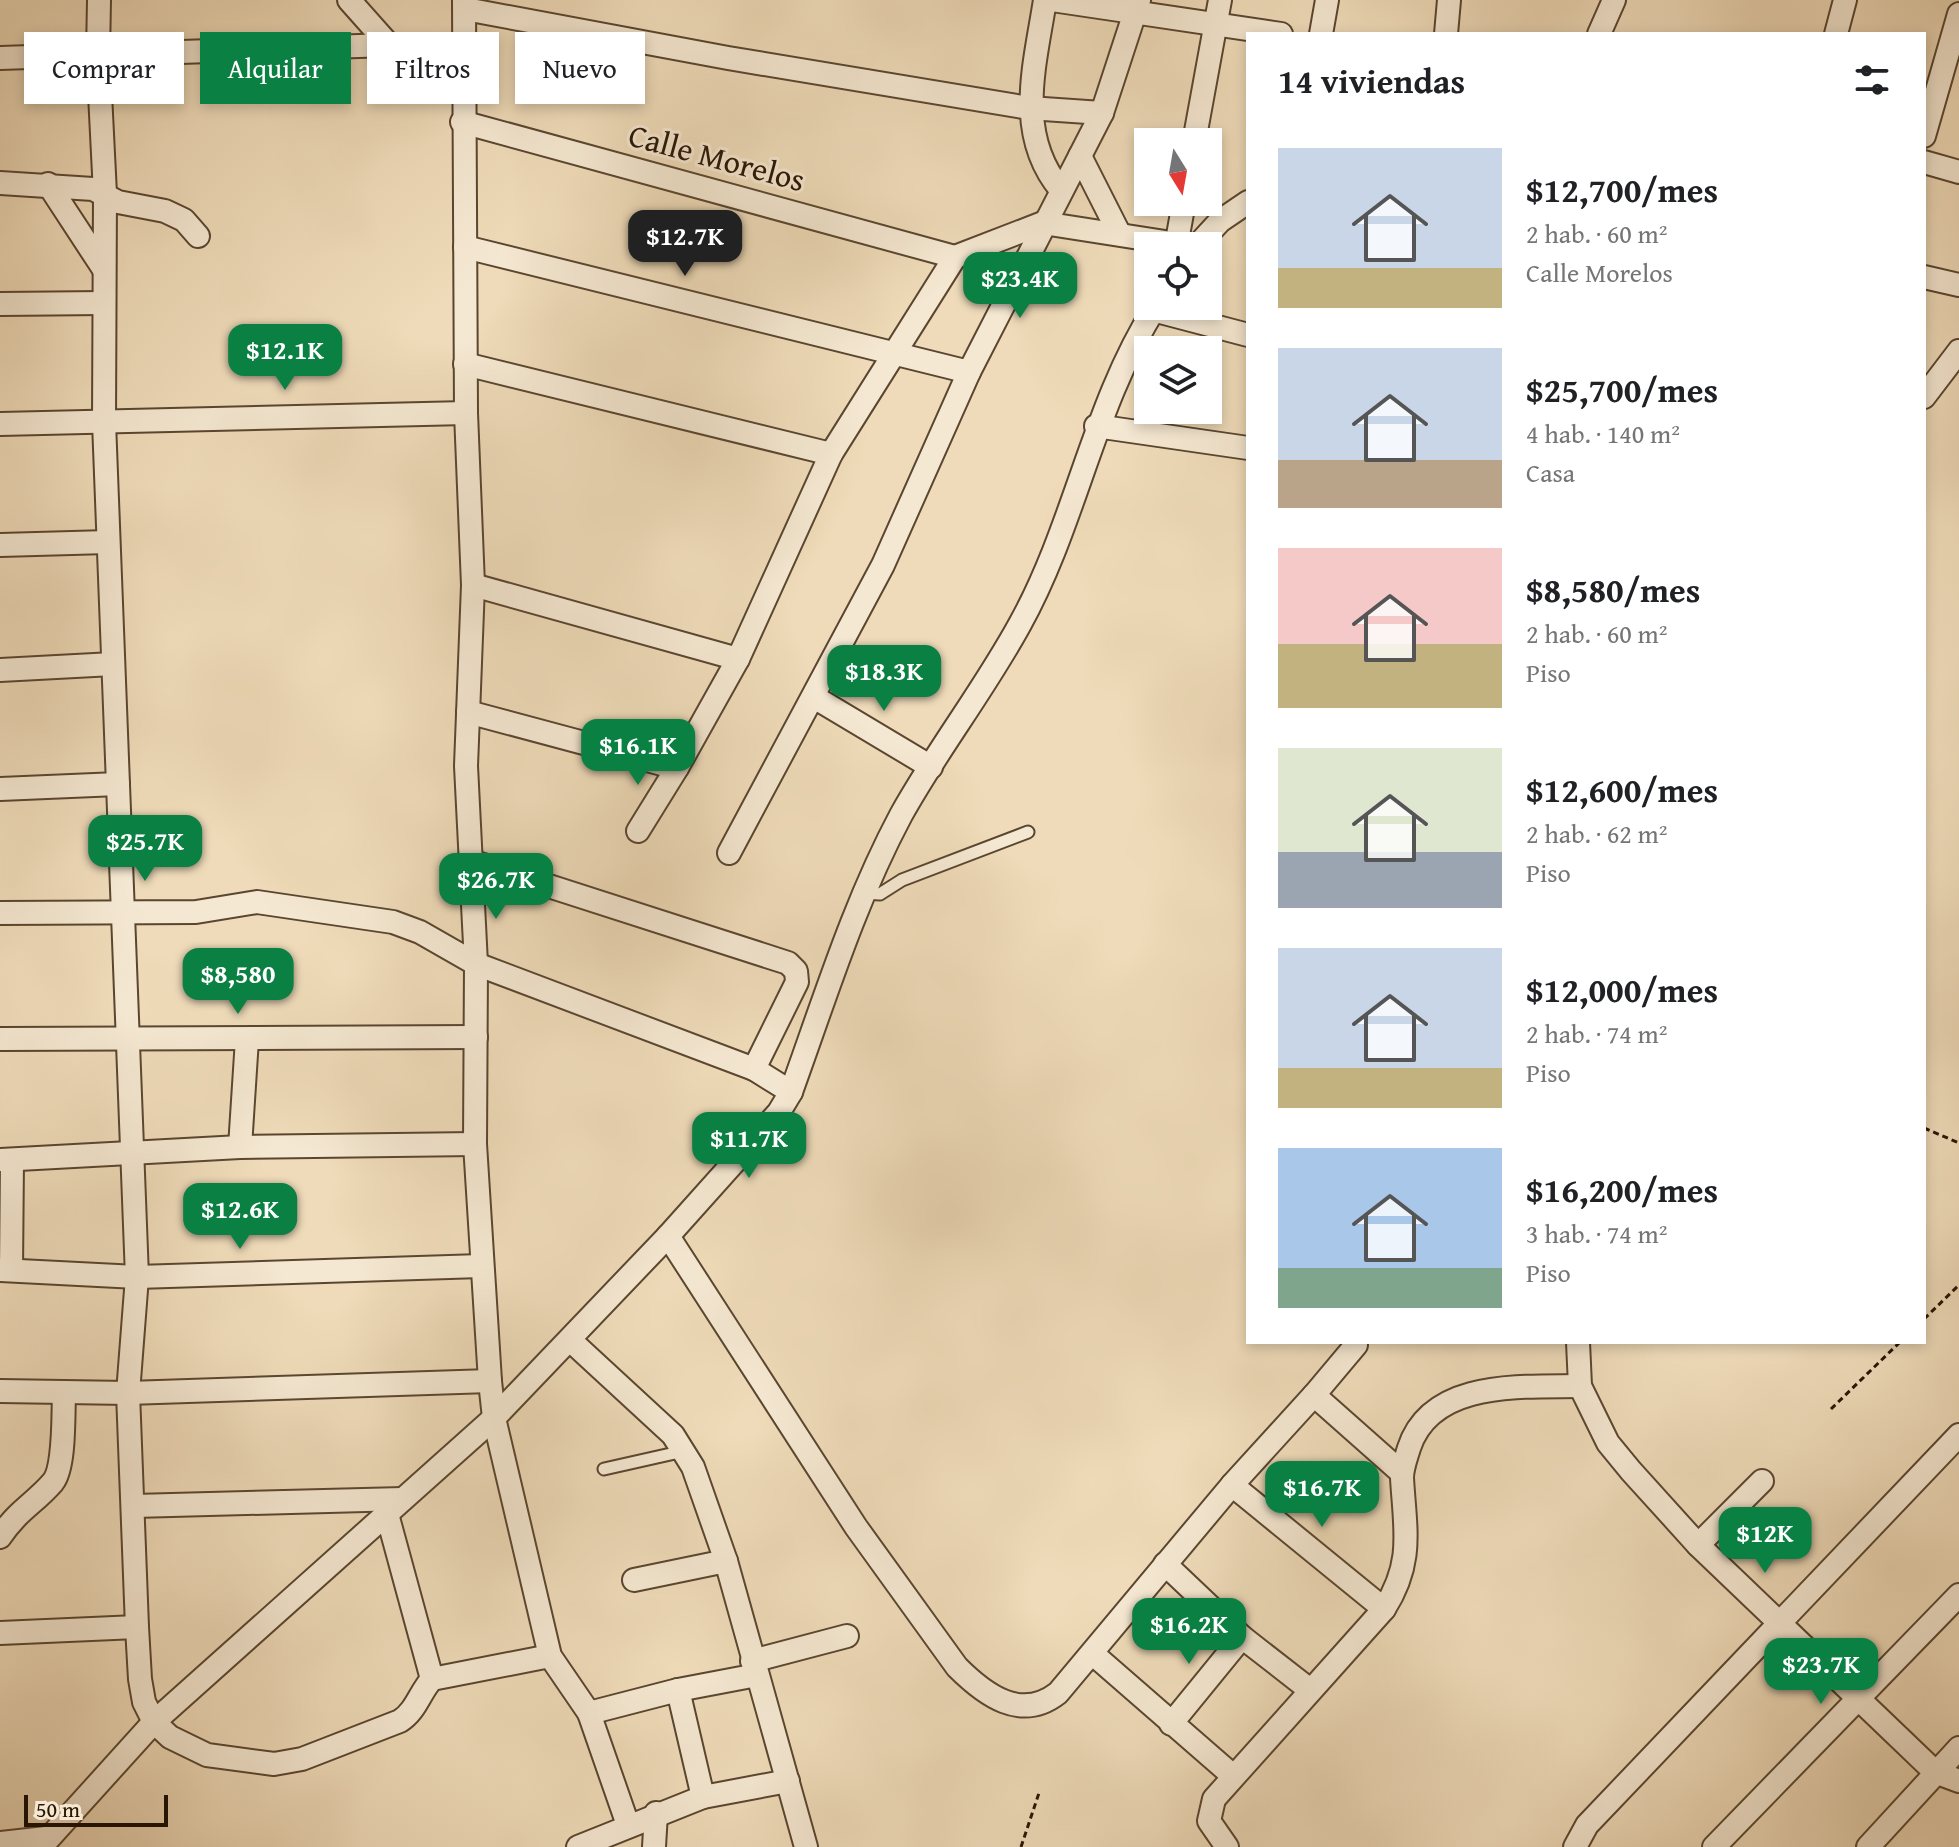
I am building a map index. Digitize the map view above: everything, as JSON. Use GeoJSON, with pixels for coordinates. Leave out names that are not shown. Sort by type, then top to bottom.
{"type":"FeatureCollection","features":[{"type":"Feature","properties":{"kind":"street"},"geometry":{"type":"LineString","coordinates":[[98,32],[99,0]]}},
{"type":"Feature","properties":{"kind":"street"},"geometry":{"type":"LineString","coordinates":[[349,0],[377,32]]}},
{"type":"Feature","properties":{"kind":"street"},"geometry":{"type":"LineString","coordinates":[[1045,0],[1029,108],[1035,141],[1051,178],[1061,190]]}},
{"type":"Feature","properties":{"kind":"street"},"geometry":{"type":"LineString","coordinates":[[1052,0],[1138,6],[1269,32]]}},
{"type":"Feature","properties":{"kind":"street"},"geometry":{"type":"LineString","coordinates":[[1196,128],[1220,0]]}},
{"type":"Feature","properties":{"kind":"street"},"geometry":{"type":"LineString","coordinates":[[1321,32],[1327,0]]}},
{"type":"Feature","properties":{"kind":"street"},"geometry":{"type":"LineString","coordinates":[[1446,32],[1449,0]]}},
{"type":"Feature","properties":{"kind":"street"},"geometry":{"type":"LineString","coordinates":[[1600,32],[1614,0]]}},
{"type":"Feature","properties":{"kind":"street"},"geometry":{"type":"LineString","coordinates":[[1837,32],[1845,0]]}},
{"type":"Feature","properties":{"kind":"street"},"geometry":{"type":"LineString","coordinates":[[463,32],[464,4],[741,61],[1029,108],[1102,113]]}},
{"type":"Feature","properties":{"kind":"street"},"geometry":{"type":"LineString","coordinates":[[729,853],[883,565],[969,372],[1102,113],[1138,6]]}},
{"type":"Feature","properties":{"kind":"street"},"geometry":{"type":"LineString","coordinates":[[1926,129],[1959,14]]}},
{"type":"Feature","properties":{"kind":"street"},"geometry":{"type":"LineString","coordinates":[[184,51],[367,46]]}},
{"type":"Feature","properties":{"kind":"street"},"geometry":{"type":"LineString","coordinates":[[0,58],[24,57]]}},
{"type":"Feature","properties":{"kind":"street"},"geometry":{"type":"LineString","coordinates":[[100,104],[105,194],[104,422],[137,1277],[128,1393],[137,1627],[144,1702],[154,1722],[170,1737],[207,1755],[274,1764],[302,1759],[400,1721],[410,1714],[421,1691],[432,1679],[550,1656]]}},
{"type":"Feature","properties":{"kind":"street"},"geometry":{"type":"LineString","coordinates":[[462,104],[466,413],[473,585],[468,712],[468,860],[476,964],[475,1144],[490,1381],[494,1418],[550,1656],[589,1713],[628,1825]]}},
{"type":"Feature","properties":{"kind":"street","name":"Calle Morelos"},"geometry":{"type":"LineString","coordinates":[[462,122],[955,257]]}},
{"type":"Feature","properties":{"kind":"street"},"geometry":{"type":"LineString","coordinates":[[1080,156],[1119,233]]}},
{"type":"Feature","properties":{"kind":"street"},"geometry":{"type":"LineString","coordinates":[[1926,163],[1959,172]]}},
{"type":"Feature","properties":{"kind":"street"},"geometry":{"type":"LineString","coordinates":[[0,183],[93,189],[118,202],[165,211],[184,220],[198,236]]}},
{"type":"Feature","properties":{"kind":"street"},"geometry":{"type":"LineString","coordinates":[[48,184],[103,268]]}},
{"type":"Feature","properties":{"kind":"street"},"geometry":{"type":"LineString","coordinates":[[1205,232],[1246,203]]}},
{"type":"Feature","properties":{"kind":"street"},"geometry":{"type":"LineString","coordinates":[[1220,221],[1246,226]]}},
{"type":"Feature","properties":{"kind":"street"},"geometry":{"type":"LineString","coordinates":[[638,831],[738,659],[831,454],[955,257],[1043,223],[1134,235]]}},
{"type":"Feature","properties":{"kind":"street"},"geometry":{"type":"LineString","coordinates":[[465,247],[969,372]]}},
{"type":"Feature","properties":{"kind":"street"},"geometry":{"type":"LineString","coordinates":[[1926,277],[1959,285]]}},
{"type":"Feature","properties":{"kind":"street"},"geometry":{"type":"LineString","coordinates":[[0,304],[104,303]]}},
{"type":"Feature","properties":{"kind":"street"},"geometry":{"type":"LineString","coordinates":[[0,1843],[44,1842],[154,1722],[494,1418],[668,1236],[779,1112],[791,1092],[862,893],[902,813],[1021,624],[1046,568],[1096,426],[1148,320]]}},
{"type":"Feature","properties":{"kind":"street"},"geometry":{"type":"LineString","coordinates":[[1196,320],[1246,334]]}},
{"type":"Feature","properties":{"kind":"street"},"geometry":{"type":"LineString","coordinates":[[1926,394],[1959,351]]}},
{"type":"Feature","properties":{"kind":"street"},"geometry":{"type":"LineString","coordinates":[[465,364],[831,454]]}},
{"type":"Feature","properties":{"kind":"street"},"geometry":{"type":"LineString","coordinates":[[0,424],[466,413]]}},
{"type":"Feature","properties":{"kind":"street"},"geometry":{"type":"LineString","coordinates":[[1096,426],[1246,448]]}},
{"type":"Feature","properties":{"kind":"street"},"geometry":{"type":"LineString","coordinates":[[0,545],[108,542]]}},
{"type":"Feature","properties":{"kind":"street"},"geometry":{"type":"LineString","coordinates":[[473,585],[738,659]]}},
{"type":"Feature","properties":{"kind":"street"},"geometry":{"type":"LineString","coordinates":[[0,670],[113,664]]}},
{"type":"Feature","properties":{"kind":"street"},"geometry":{"type":"LineString","coordinates":[[814,697],[931,767]]}},
{"type":"Feature","properties":{"kind":"street"},"geometry":{"type":"LineString","coordinates":[[468,712],[677,768]]}},
{"type":"Feature","properties":{"kind":"street"},"geometry":{"type":"LineString","coordinates":[[0,789],[118,784]]}},
{"type":"Feature","properties":{"kind":"street"},"geometry":{"type":"LineString","coordinates":[[468,860],[788,963],[796,971],[797,982],[754,1069]]}},
{"type":"Feature","properties":{"kind":"street"},"geometry":{"type":"LineString","coordinates":[[0,913],[196,912],[257,902],[393,922],[420,932],[476,964],[754,1069],[791,1092]]}},
{"type":"Feature","properties":{"kind":"street"},"geometry":{"type":"LineString","coordinates":[[0,1039],[476,1037]]}},
{"type":"Feature","properties":{"kind":"street"},"geometry":{"type":"LineString","coordinates":[[240,1147],[247,1039]]}},
{"type":"Feature","properties":{"kind":"street"},"geometry":{"type":"LineString","coordinates":[[475,1144],[240,1147],[6,1160],[5,1270],[137,1277],[481,1266]]}},
{"type":"Feature","properties":{"kind":"street"},"geometry":{"type":"LineString","coordinates":[[668,1236],[856,1527],[966,1676],[993,1697],[1008,1703],[1035,1706],[1058,1693],[1232,1485],[1356,1345]]}},
{"type":"Feature","properties":{"kind":"street"},"geometry":{"type":"LineString","coordinates":[[570,1340],[673,1435],[684,1451],[726,1561],[806,1847]]}},
{"type":"Feature","properties":{"kind":"street"},"geometry":{"type":"LineString","coordinates":[[1578,1344],[1580,1386],[1608,1443],[1698,1545],[1781,1621],[1935,1772],[1959,1781]]}},
{"type":"Feature","properties":{"kind":"street"},"geometry":{"type":"LineString","coordinates":[[0,1391],[128,1393],[490,1381]]}},
{"type":"Feature","properties":{"kind":"street"},"geometry":{"type":"LineString","coordinates":[[1227,1847],[1209,1821],[1214,1799],[1232,1775],[1384,1609],[1405,1568],[1407,1549],[1402,1473],[1414,1432],[1432,1410],[1448,1400],[1518,1387],[1580,1386]]}},
{"type":"Feature","properties":{"kind":"street"},"geometry":{"type":"LineString","coordinates":[[0,1537],[8,1514],[54,1481],[59,1469],[64,1394]]}},
{"type":"Feature","properties":{"kind":"street"},"geometry":{"type":"LineString","coordinates":[[1314,1395],[1402,1473]]}},
{"type":"Feature","properties":{"kind":"street"},"geometry":{"type":"LineString","coordinates":[[1575,1847],[1587,1825],[1959,1435]]}},
{"type":"Feature","properties":{"kind":"street"},"geometry":{"type":"LineString","coordinates":[[1698,1545],[1762,1481]]}},
{"type":"Feature","properties":{"kind":"street"},"geometry":{"type":"LineString","coordinates":[[1232,1485],[1384,1609]]}},
{"type":"Feature","properties":{"kind":"street"},"geometry":{"type":"LineString","coordinates":[[134,1506],[395,1506]]}},
{"type":"Feature","properties":{"kind":"street"},"geometry":{"type":"LineString","coordinates":[[395,1506],[432,1679]]}},
{"type":"Feature","properties":{"kind":"street"},"geometry":{"type":"LineString","coordinates":[[634,1580],[726,1561]]}},
{"type":"Feature","properties":{"kind":"street"},"geometry":{"type":"LineString","coordinates":[[1165,1564],[1242,1637],[1310,1690]]}},
{"type":"Feature","properties":{"kind":"street"},"geometry":{"type":"LineString","coordinates":[[1714,1847],[1959,1595]]}},
{"type":"Feature","properties":{"kind":"street"},"geometry":{"type":"LineString","coordinates":[[0,1633],[137,1627]]}},
{"type":"Feature","properties":{"kind":"street"},"geometry":{"type":"LineString","coordinates":[[589,1713],[754,1668],[847,1636]]}},
{"type":"Feature","properties":{"kind":"street"},"geometry":{"type":"LineString","coordinates":[[1171,1724],[1242,1637]]}},
{"type":"Feature","properties":{"kind":"street"},"geometry":{"type":"LineString","coordinates":[[1093,1654],[1232,1775]]}},
{"type":"Feature","properties":{"kind":"street"},"geometry":{"type":"LineString","coordinates":[[678,1690],[703,1797]]}},
{"type":"Feature","properties":{"kind":"street"},"geometry":{"type":"LineString","coordinates":[[1868,1847],[1959,1748]]}},
{"type":"Feature","properties":{"kind":"street"},"geometry":{"type":"LineString","coordinates":[[578,1847],[656,1813],[703,1797],[788,1781]]}},
{"type":"Feature","properties":{"kind":"street"},"geometry":{"type":"LineString","coordinates":[[654,1847],[656,1813]]}},
{"type":"Feature","properties":{"kind":"lane"},"geometry":{"type":"LineString","coordinates":[[862,893],[880,894],[902,880],[1028,832]]}},
{"type":"Feature","properties":{"kind":"lane"},"geometry":{"type":"LineString","coordinates":[[604,1469],[684,1451]]}},
{"type":"Feature","properties":{"kind":"path"},"geometry":{"type":"LineString","coordinates":[[1926,1129],[1959,1143]]}},
{"type":"Feature","properties":{"kind":"path"},"geometry":{"type":"LineString","coordinates":[[1926,1317],[1959,1285]]}},
{"type":"Feature","properties":{"kind":"path"},"geometry":{"type":"LineString","coordinates":[[1831,1409],[1898,1344]]}},
{"type":"Feature","properties":{"kind":"path"},"geometry":{"type":"LineString","coordinates":[[1021,1847],[1039,1793]]}}]}
